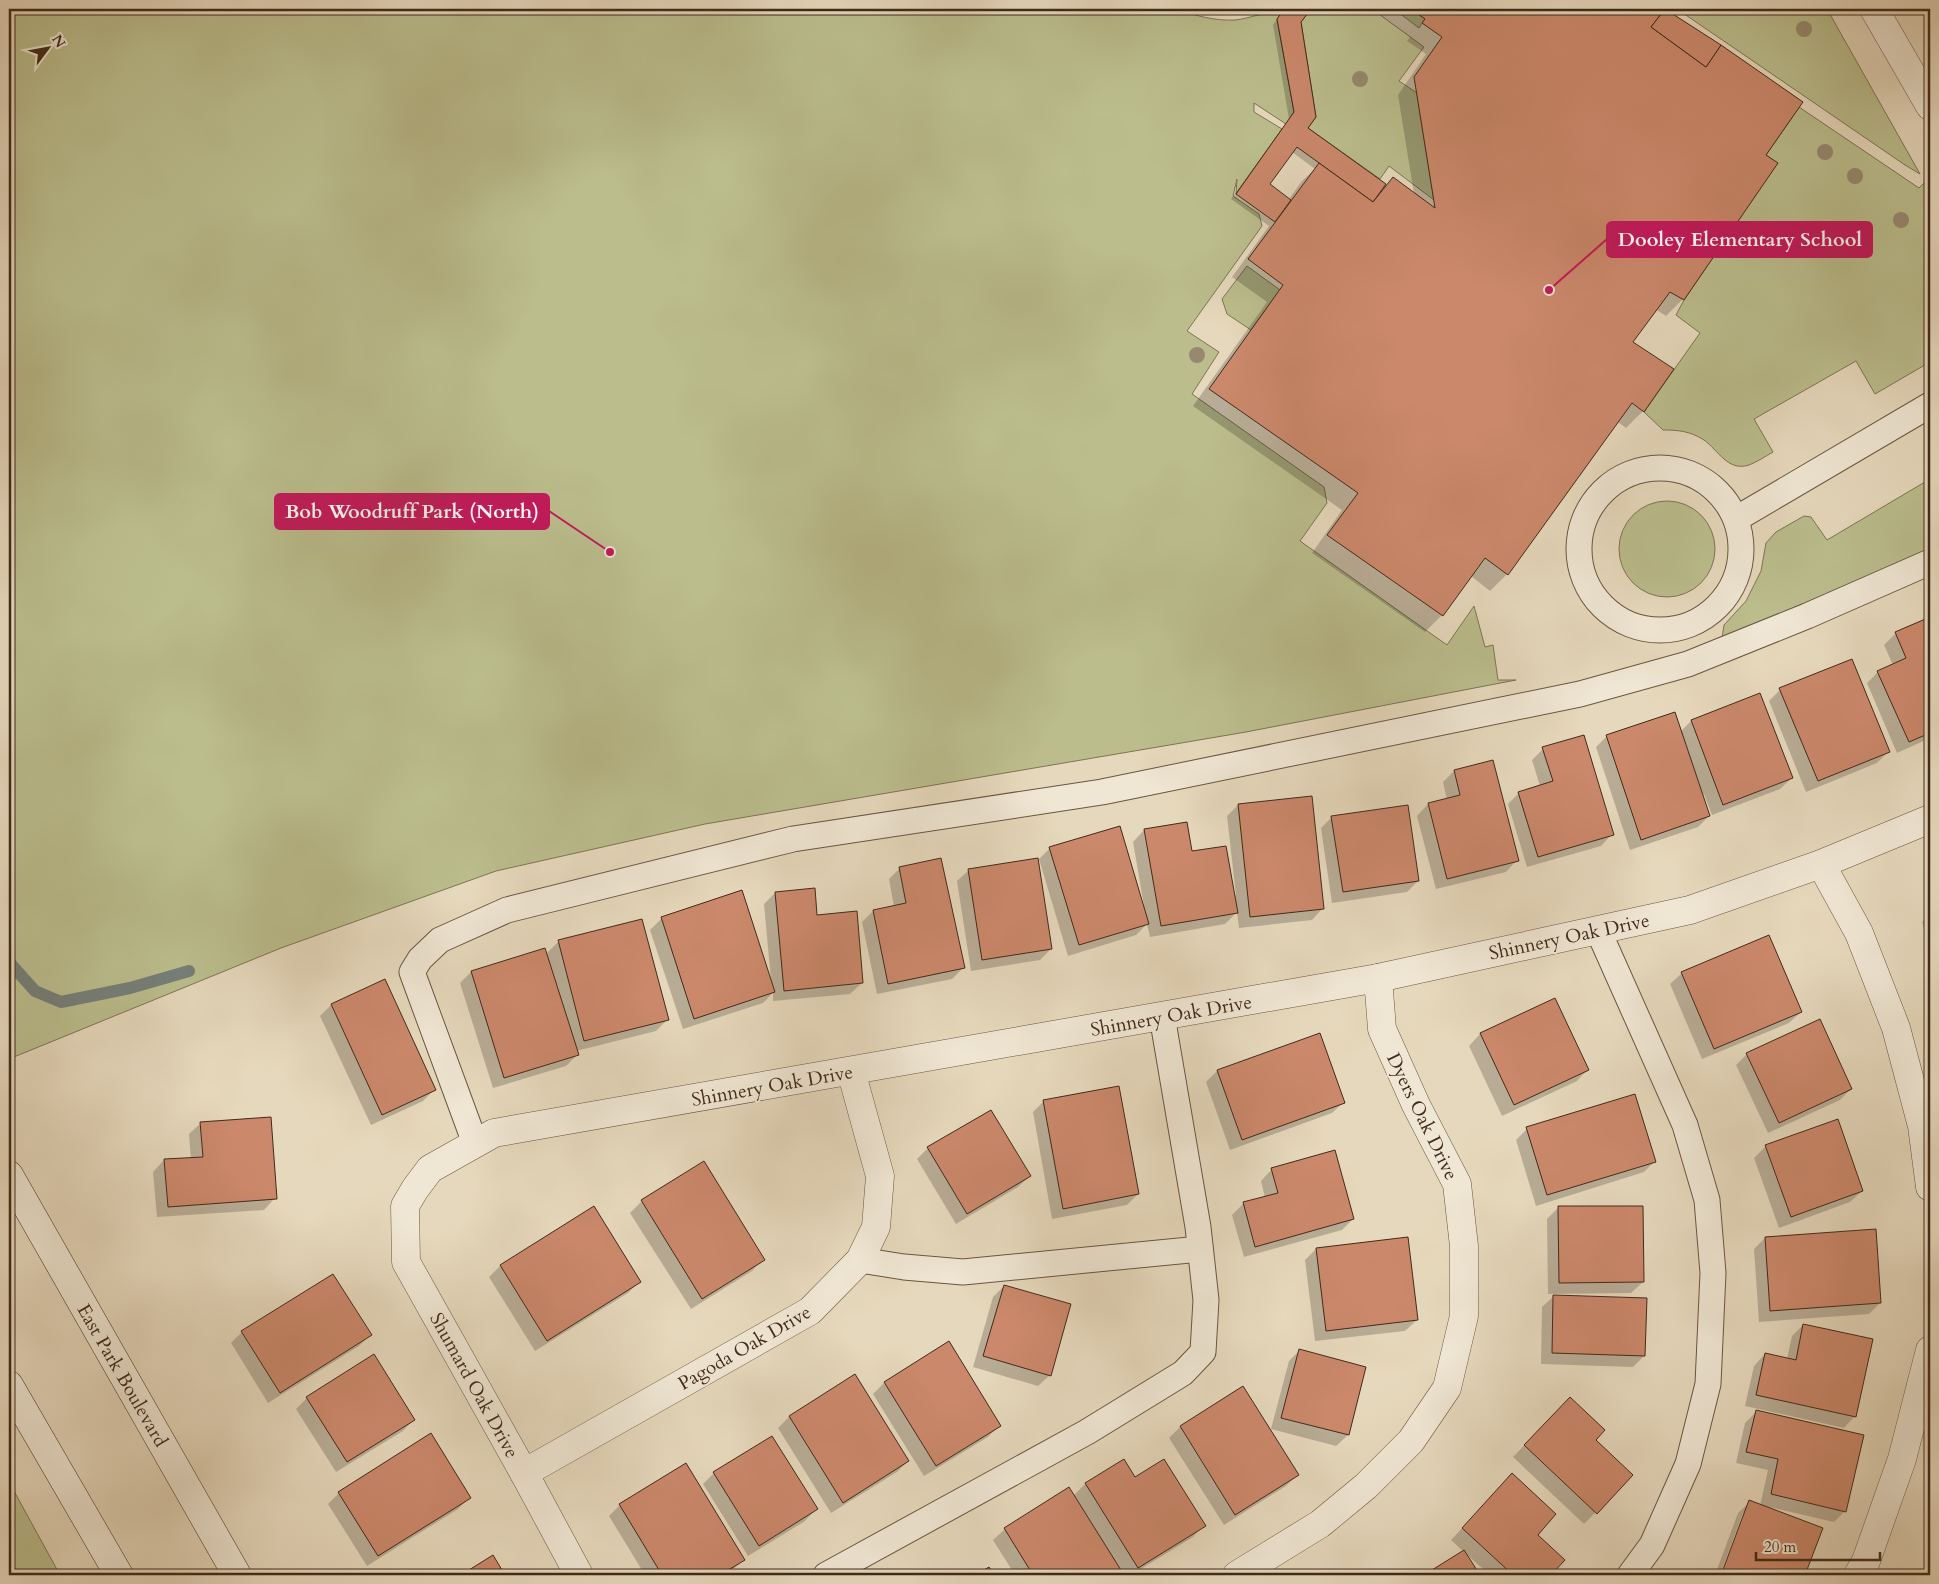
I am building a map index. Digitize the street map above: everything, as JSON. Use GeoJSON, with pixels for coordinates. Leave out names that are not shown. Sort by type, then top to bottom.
{"type":"FeatureCollection","features":[{"type":"Feature","properties":{"kind":"street"},"geometry":{"type":"LineString","coordinates":[[1874,9],[1930,106]]}},
{"type":"Feature","properties":{"kind":"street","name":"Shinnery Oak Drive"},"geometry":{"type":"LineString","coordinates":[[415,1189],[430,1169],[494,1133],[1378,978],[1690,910],[1821,864],[1930,819]]}},
{"type":"Feature","properties":{"kind":"street"},"geometry":{"type":"LineString","coordinates":[[1821,864],[1859,933],[1896,1028],[1922,1126],[1930,1188]]}},
{"type":"Feature","properties":{"kind":"street","name":"Dyers Oak Drive"},"geometry":{"type":"LineString","coordinates":[[1237,1575],[1320,1524],[1366,1486],[1411,1441],[1447,1388],[1464,1316],[1464,1246],[1457,1184],[1416,1104],[1382,1029],[1378,978]]}},
{"type":"Feature","properties":{"kind":"street","name":"Pagoda Oak Drive"},"geometry":{"type":"LineString","coordinates":[[524,1473],[810,1311],[860,1260],[876,1227],[880,1176],[851,1071]]}},
{"type":"Feature","properties":{"kind":"street","name":"East Park Boulevard"},"geometry":{"type":"LineString","coordinates":[[9,1175],[237,1575]]}},
{"type":"Feature","properties":{"kind":"street","name":"Shumard Oak Drive"},"geometry":{"type":"LineString","coordinates":[[415,1189],[405,1206],[406,1262],[579,1575]]}},
{"type":"Feature","properties":{"kind":"street"},"geometry":{"type":"LineString","coordinates":[[1858,1575],[1866,1561],[1902,1459],[1930,1350]]}},
{"type":"Feature","properties":{"kind":"street"},"geometry":{"type":"LineString","coordinates":[[9,1385],[119,1575]]}},
{"type":"Feature","properties":{"kind":"lane"},"geometry":{"type":"LineString","coordinates":[[1736,519],[1930,405]]}},
{"type":"Feature","properties":{"kind":"lane"},"geometry":{"type":"LineString","coordinates":[[1678,469],[1714,487],[1736,519],[1742,558],[1728,596],[1700,622],[1661,632],[1623,623],[1593,596],[1579,560],[1583,521],[1605,488],[1639,470],[1678,469]]}},
{"type":"Feature","properties":{"kind":"lane"},"geometry":{"type":"LineString","coordinates":[[475,1144],[412,972],[420,959],[440,940],[507,910],[793,838],[1102,792],[1580,694],[1688,664],[1807,616],[1930,562]]}},
{"type":"Feature","properties":{"kind":"lane"},"geometry":{"type":"LineString","coordinates":[[1598,930],[1685,1125],[1706,1200],[1713,1272],[1708,1384],[1688,1464],[1652,1545],[1630,1575]]}},
{"type":"Feature","properties":{"kind":"lane"},"geometry":{"type":"LineString","coordinates":[[826,1575],[1087,1432],[1183,1373],[1203,1352],[1206,1300],[1200,1249],[1162,1016]]}},
{"type":"Feature","properties":{"kind":"lane"},"geometry":{"type":"LineString","coordinates":[[860,1260],[904,1267],[963,1272],[1200,1249]]}},
{"type":"Feature","properties":{"kind":"green space"},"geometry":{"type":"Polygon","coordinates":[[[9,9],[1178,9],[1206,18],[1220,20],[1235,20],[1271,13],[1281,14],[1277,19],[1294,112],[1286,124],[1254,103],[1254,112],[1282,129],[1236,194],[1237,179],[1233,196],[1259,214],[1262,226],[1187,331],[1219,352],[1192,394],[1324,487],[1327,503],[1300,541],[1447,645],[1474,606],[1485,647],[1493,645],[1498,680],[1516,680],[1246,732],[705,824],[496,871],[281,948],[9,1059],[9,9]]]}},
{"type":"Feature","properties":{"kind":"green space"},"geometry":{"type":"Polygon","coordinates":[[[1311,9],[1313,11],[1314,9],[1372,9],[1424,47],[1399,81],[1417,93],[1434,200],[1389,166],[1380,179],[1308,128],[1316,117],[1301,22],[1311,9]]]}},
{"type":"Feature","properties":{"kind":"green space"},"geometry":{"type":"Polygon","coordinates":[[[1394,9],[1411,9],[1425,19],[1419,28],[1394,9]]]}},
{"type":"Feature","properties":{"kind":"green space"},"geometry":{"type":"Polygon","coordinates":[[[1677,9],[1827,9],[1920,174],[1905,165],[1677,9]]]}},
{"type":"Feature","properties":{"kind":"green space"},"geometry":{"type":"Polygon","coordinates":[[[1799,107],[1919,188],[1925,182],[1930,191],[1930,362],[1875,394],[1856,361],[1754,419],[1773,452],[1749,465],[1735,465],[1724,459],[1704,440],[1684,432],[1663,430],[1644,412],[1700,333],[1676,315],[1684,300],[1777,163],[1766,155],[1799,107]]]}},
{"type":"Feature","properties":{"kind":"green space"},"geometry":{"type":"Polygon","coordinates":[[[1247,266],[1280,290],[1251,330],[1227,314],[1222,299],[1247,266]]]}},
{"type":"Feature","properties":{"kind":"green space"},"geometry":{"type":"Polygon","coordinates":[[[1930,479],[1930,550],[1722,638],[1724,625],[1746,601],[1761,571],[1766,543],[1776,532],[1804,516],[1811,517],[1827,540],[1930,479]]]}},
{"type":"Feature","properties":{"kind":"green space"},"geometry":{"type":"Polygon","coordinates":[[[1667,501],[1685,505],[1701,515],[1711,531],[1715,549],[1711,567],[1701,583],[1685,593],[1667,597],[1649,593],[1633,583],[1623,567],[1619,549],[1623,531],[1633,515],[1649,505],[1667,501]]]}},
{"type":"Feature","properties":{"kind":"green space"},"geometry":{"type":"Polygon","coordinates":[[[9,1482],[60,1575],[9,1575],[9,1482]]]}},
{"type":"Feature","properties":{"kind":"building"},"geometry":{"type":"Polygon","coordinates":[[[1284,9],[1311,9],[1301,22],[1316,117],[1308,128],[1386,184],[1373,202],[1297,147],[1270,184],[1291,200],[1275,222],[1236,194],[1294,112],[1277,19],[1284,9]]]}},
{"type":"Feature","properties":{"kind":"building"},"geometry":{"type":"Polygon","coordinates":[[[1411,9],[1665,9],[1651,27],[1706,67],[1721,45],[1803,102],[1766,155],[1778,163],[1684,300],[1670,292],[1633,342],[1674,369],[1644,412],[1632,403],[1508,575],[1485,558],[1443,616],[1327,535],[1358,493],[1209,389],[1283,285],[1248,259],[1319,163],[1373,202],[1393,177],[1435,208],[1414,77],[1442,37],[1422,23],[1425,19],[1411,9]]]}},
{"type":"Feature","properties":{"kind":"building"},"geometry":{"type":"Polygon","coordinates":[[[1665,9],[1721,45],[1706,67],[1651,27],[1665,9]]]}},
{"type":"Feature","properties":{"kind":"building"},"geometry":{"type":"Polygon","coordinates":[[[1930,617],[1930,733],[1909,742],[1877,671],[1906,658],[1895,632],[1930,617]]]}},
{"type":"Feature","properties":{"kind":"building"},"geometry":{"type":"Polygon","coordinates":[[[1852,659],[1890,752],[1818,781],[1779,688],[1852,659]]]}},
{"type":"Feature","properties":{"kind":"building"},"geometry":{"type":"Polygon","coordinates":[[[1760,693],[1793,778],[1723,805],[1691,720],[1760,693]]]}},
{"type":"Feature","properties":{"kind":"building"},"geometry":{"type":"Polygon","coordinates":[[[1675,712],[1710,816],[1641,840],[1606,735],[1675,712]]]}},
{"type":"Feature","properties":{"kind":"building"},"geometry":{"type":"Polygon","coordinates":[[[1584,735],[1614,835],[1538,857],[1518,792],[1553,781],[1542,747],[1584,735]]]}},
{"type":"Feature","properties":{"kind":"building"},"geometry":{"type":"Polygon","coordinates":[[[1493,760],[1519,861],[1447,879],[1428,803],[1460,795],[1454,770],[1493,760]]]}},
{"type":"Feature","properties":{"kind":"building"},"geometry":{"type":"Polygon","coordinates":[[[1312,796],[1324,909],[1250,917],[1238,804],[1312,796]]]}},
{"type":"Feature","properties":{"kind":"building"},"geometry":{"type":"Polygon","coordinates":[[[1408,805],[1419,881],[1343,892],[1331,816],[1408,805]]]}},
{"type":"Feature","properties":{"kind":"building"},"geometry":{"type":"Polygon","coordinates":[[[1187,822],[1192,851],[1226,846],[1238,913],[1161,926],[1144,829],[1187,822]]]}},
{"type":"Feature","properties":{"kind":"building"},"geometry":{"type":"Polygon","coordinates":[[[1120,826],[1149,924],[1079,945],[1049,847],[1120,826]]]}},
{"type":"Feature","properties":{"kind":"building"},"geometry":{"type":"Polygon","coordinates":[[[941,858],[965,968],[888,984],[873,910],[906,903],[899,867],[941,858]]]}},
{"type":"Feature","properties":{"kind":"building"},"geometry":{"type":"Polygon","coordinates":[[[1038,858],[1052,949],[982,960],[968,869],[1038,858]]]}},
{"type":"Feature","properties":{"kind":"building"},"geometry":{"type":"Polygon","coordinates":[[[815,888],[817,915],[857,911],[863,983],[784,991],[775,892],[815,888]]]}},
{"type":"Feature","properties":{"kind":"building"},"geometry":{"type":"Polygon","coordinates":[[[742,890],[775,992],[694,1019],[661,917],[742,890]]]}},
{"type":"Feature","properties":{"kind":"building"},"geometry":{"type":"Polygon","coordinates":[[[642,919],[669,1020],[584,1041],[558,940],[642,919]]]}},
{"type":"Feature","properties":{"kind":"building"},"geometry":{"type":"Polygon","coordinates":[[[1769,935],[1802,1012],[1714,1049],[1681,972],[1769,935]]]}},
{"type":"Feature","properties":{"kind":"building"},"geometry":{"type":"Polygon","coordinates":[[[545,948],[579,1055],[504,1078],[471,971],[545,948]]]}},
{"type":"Feature","properties":{"kind":"building"},"geometry":{"type":"Polygon","coordinates":[[[385,979],[436,1090],[382,1115],[331,1004],[385,979]]]}},
{"type":"Feature","properties":{"kind":"building"},"geometry":{"type":"Polygon","coordinates":[[[1555,998],[1589,1070],[1514,1105],[1480,1033],[1555,998]]]}},
{"type":"Feature","properties":{"kind":"building"},"geometry":{"type":"Polygon","coordinates":[[[1820,1019],[1852,1089],[1779,1123],[1746,1053],[1820,1019]]]}},
{"type":"Feature","properties":{"kind":"building"},"geometry":{"type":"Polygon","coordinates":[[[1320,1033],[1345,1103],[1242,1140],[1217,1070],[1320,1033]]]}},
{"type":"Feature","properties":{"kind":"building"},"geometry":{"type":"Polygon","coordinates":[[[1119,1086],[1139,1194],[1063,1209],[1043,1100],[1119,1086]]]}},
{"type":"Feature","properties":{"kind":"building"},"geometry":{"type":"Polygon","coordinates":[[[1635,1094],[1656,1162],[1547,1195],[1526,1127],[1635,1094]]]}},
{"type":"Feature","properties":{"kind":"building"},"geometry":{"type":"Polygon","coordinates":[[[991,1110],[1031,1176],[967,1214],[927,1147],[991,1110]]]}},
{"type":"Feature","properties":{"kind":"building"},"geometry":{"type":"Polygon","coordinates":[[[271,1117],[277,1199],[168,1207],[164,1159],[203,1157],[200,1122],[271,1117]]]}},
{"type":"Feature","properties":{"kind":"building"},"geometry":{"type":"Polygon","coordinates":[[[1838,1119],[1863,1191],[1791,1217],[1765,1145],[1838,1119]]]}},
{"type":"Feature","properties":{"kind":"building"},"geometry":{"type":"Polygon","coordinates":[[[1335,1150],[1354,1219],[1255,1247],[1243,1202],[1278,1193],[1271,1168],[1335,1150]]]}},
{"type":"Feature","properties":{"kind":"building"},"geometry":{"type":"Polygon","coordinates":[[[704,1161],[765,1260],[702,1299],[641,1200],[704,1161]]]}},
{"type":"Feature","properties":{"kind":"building"},"geometry":{"type":"Polygon","coordinates":[[[594,1206],[641,1282],[547,1341],[500,1265],[594,1206]]]}},
{"type":"Feature","properties":{"kind":"building"},"geometry":{"type":"Polygon","coordinates":[[[1558,1206],[1643,1206],[1644,1282],[1559,1283],[1558,1206]]]}},
{"type":"Feature","properties":{"kind":"building"},"geometry":{"type":"Polygon","coordinates":[[[1876,1229],[1881,1303],[1770,1311],[1765,1237],[1876,1229]]]}},
{"type":"Feature","properties":{"kind":"building"},"geometry":{"type":"Polygon","coordinates":[[[1408,1237],[1418,1320],[1326,1331],[1316,1248],[1408,1237]]]}},
{"type":"Feature","properties":{"kind":"building"},"geometry":{"type":"Polygon","coordinates":[[[333,1274],[372,1335],[280,1393],[241,1331],[333,1274]]]}},
{"type":"Feature","properties":{"kind":"building"},"geometry":{"type":"Polygon","coordinates":[[[1004,1285],[1071,1304],[1051,1376],[983,1356],[1004,1285]]]}},
{"type":"Feature","properties":{"kind":"building"},"geometry":{"type":"Polygon","coordinates":[[[1553,1295],[1647,1298],[1645,1356],[1552,1353],[1553,1295]]]}},
{"type":"Feature","properties":{"kind":"building"},"geometry":{"type":"Polygon","coordinates":[[[1803,1324],[1873,1339],[1856,1417],[1756,1395],[1765,1353],[1796,1360],[1803,1324]]]}},
{"type":"Feature","properties":{"kind":"building"},"geometry":{"type":"Polygon","coordinates":[[[949,1341],[1001,1426],[936,1466],[884,1382],[949,1341]]]}},
{"type":"Feature","properties":{"kind":"building"},"geometry":{"type":"Polygon","coordinates":[[[1299,1349],[1366,1367],[1349,1435],[1281,1418],[1299,1349]]]}},
{"type":"Feature","properties":{"kind":"building"},"geometry":{"type":"Polygon","coordinates":[[[374,1354],[415,1420],[347,1462],[306,1397],[374,1354]]]}},
{"type":"Feature","properties":{"kind":"building"},"geometry":{"type":"Polygon","coordinates":[[[855,1374],[909,1461],[843,1503],[789,1416],[855,1374]]]}},
{"type":"Feature","properties":{"kind":"building"},"geometry":{"type":"Polygon","coordinates":[[[1243,1386],[1299,1475],[1235,1515],[1180,1426],[1243,1386]]]}},
{"type":"Feature","properties":{"kind":"building"},"geometry":{"type":"Polygon","coordinates":[[[1570,1397],[1605,1430],[1596,1440],[1633,1475],[1597,1514],[1524,1445],[1570,1397]]]}},
{"type":"Feature","properties":{"kind":"building"},"geometry":{"type":"Polygon","coordinates":[[[1756,1410],[1864,1435],[1846,1512],[1771,1494],[1778,1459],[1746,1452],[1756,1410]]]}},
{"type":"Feature","properties":{"kind":"building"},"geometry":{"type":"Polygon","coordinates":[[[431,1433],[471,1498],[378,1556],[338,1492],[431,1433]]]}},
{"type":"Feature","properties":{"kind":"building"},"geometry":{"type":"Polygon","coordinates":[[[772,1436],[818,1509],[759,1546],[713,1472],[772,1436]]]}},
{"type":"Feature","properties":{"kind":"building"},"geometry":{"type":"Polygon","coordinates":[[[1124,1459],[1135,1477],[1164,1459],[1206,1526],[1138,1568],[1085,1483],[1124,1459]]]}},
{"type":"Feature","properties":{"kind":"building"},"geometry":{"type":"Polygon","coordinates":[[[686,1463],[745,1560],[720,1575],[662,1575],[619,1504],[686,1463]]]}},
{"type":"Feature","properties":{"kind":"building"},"geometry":{"type":"Polygon","coordinates":[[[1512,1473],[1556,1514],[1538,1535],[1565,1560],[1551,1575],[1513,1575],[1462,1528],[1512,1473]]]}},
{"type":"Feature","properties":{"kind":"building"},"geometry":{"type":"Polygon","coordinates":[[[1069,1487],[1124,1575],[1033,1575],[1004,1528],[1069,1487]]]}},
{"type":"Feature","properties":{"kind":"building"},"geometry":{"type":"Polygon","coordinates":[[[1749,1500],[1823,1528],[1805,1575],[1721,1575],[1749,1500]]]}},
{"type":"Feature","properties":{"kind":"building"},"geometry":{"type":"Polygon","coordinates":[[[1464,1550],[1480,1575],[1424,1575],[1464,1550]]]}},
{"type":"Feature","properties":{"kind":"building"},"geometry":{"type":"Polygon","coordinates":[[[493,1555],[505,1575],[461,1575],[493,1555]]]}},
{"type":"Feature","properties":{"kind":"building"},"geometry":{"type":"Polygon","coordinates":[[[989,1567],[995,1575],[976,1575],[989,1567]]]}},
{"type":"Feature","properties":{"kind":"waterway"},"geometry":{"type":"LineString","coordinates":[[9,962],[35,991],[61,1002],[130,988],[189,971]]}},
{"type":"Feature","properties":{"kind":"place","name":"Dooley Elementary School"},"geometry":{"type":"Point","coordinates":[1549,290]}},
{"type":"Feature","properties":{"kind":"place","name":"Bob Woodruff Park (North)"},"geometry":{"type":"Point","coordinates":[610,552]}}]}
